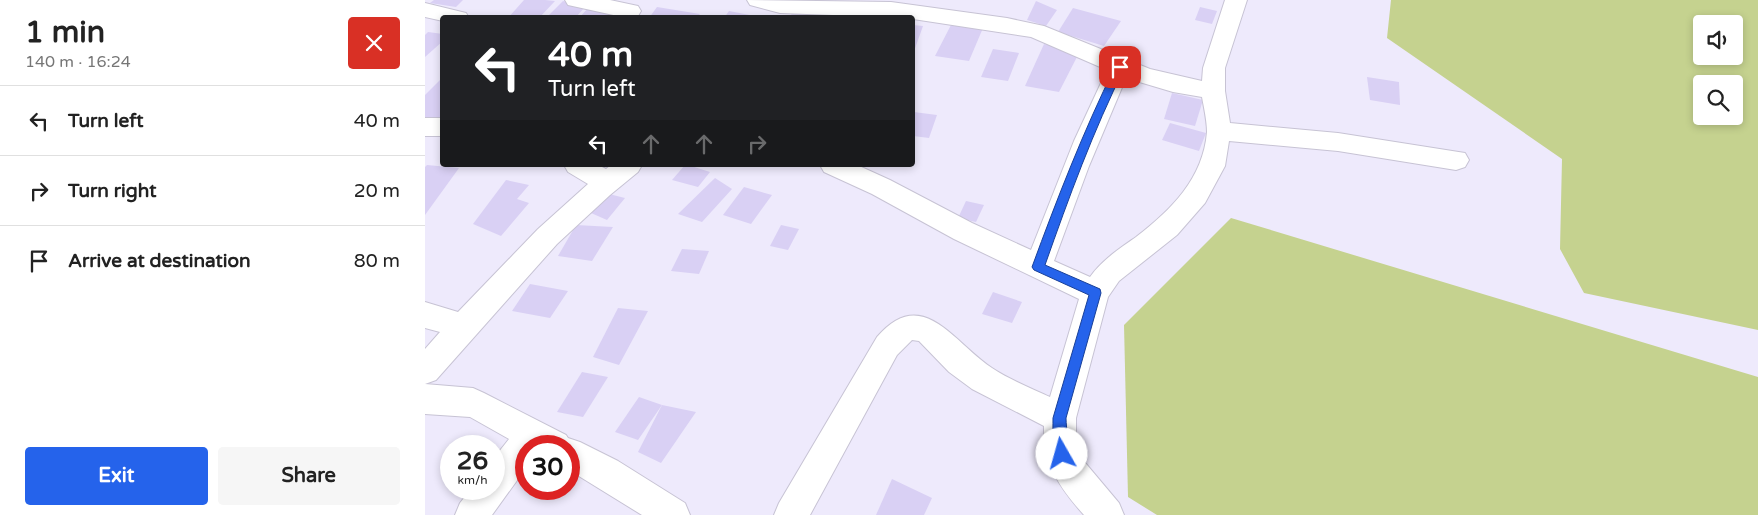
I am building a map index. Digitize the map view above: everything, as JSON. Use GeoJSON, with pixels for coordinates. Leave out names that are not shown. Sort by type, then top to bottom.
{"type":"FeatureCollection","features":[{"type":"Feature","properties":{"kind":"street"},"geometry":{"type":"LineString","coordinates":[[576,0],[631,9]]}},
{"type":"Feature","properties":{"kind":"street"},"geometry":{"type":"LineString","coordinates":[[758,0],[778,8],[891,9],[1007,25],[1036,31],[1069,43],[1120,67],[1173,84],[1213,91]]}},
{"type":"Feature","properties":{"kind":"street"},"geometry":{"type":"LineString","coordinates":[[1107,515],[1075,477],[1062,454],[1059,436],[1060,418],[1095,293],[1109,272],[1168,227],[1196,196],[1212,166],[1219,131],[1213,91],[1214,68],[1236,0]]}},
{"type":"Feature","properties":{"kind":"street"},"geometry":{"type":"LineString","coordinates":[[425,10],[446,15]]}},
{"type":"Feature","properties":{"kind":"street"},"geometry":{"type":"LineString","coordinates":[[1038,267],[1073,171],[1095,118],[1120,67]]}},
{"type":"Feature","properties":{"kind":"street"},"geometry":{"type":"LineString","coordinates":[[425,127],[440,127]]}},
{"type":"Feature","properties":{"kind":"street"},"geometry":{"type":"LineString","coordinates":[[1219,131],[1276,134],[1337,141],[1455,160]]}},
{"type":"Feature","properties":{"kind":"street"},"geometry":{"type":"LineString","coordinates":[[581,167],[607,182]]}},
{"type":"Feature","properties":{"kind":"street"},"geometry":{"type":"LineString","coordinates":[[425,370],[535,250],[607,182],[626,167]]}},
{"type":"Feature","properties":{"kind":"street"},"geometry":{"type":"LineString","coordinates":[[837,167],[881,187],[963,231],[1095,293]]}},
{"type":"Feature","properties":{"kind":"street"},"geometry":{"type":"LineString","coordinates":[[425,315],[463,328]]}},
{"type":"Feature","properties":{"kind":"street"},"geometry":{"type":"LineString","coordinates":[[791,515],[887,346],[897,334],[909,327],[921,328],[929,332],[960,362],[983,380],[1060,418]]}},
{"type":"Feature","properties":{"kind":"street"},"geometry":{"type":"LineString","coordinates":[[425,399],[473,403],[534,435]]}},
{"type":"Feature","properties":{"kind":"street"},"geometry":{"type":"LineString","coordinates":[[580,459],[673,515]]}},
{"type":"Feature","properties":{"kind":"street"},"geometry":{"type":"LineString","coordinates":[[505,475],[515,466]]}},
{"type":"Feature","properties":{"kind":"street"},"geometry":{"type":"LineString","coordinates":[[472,515],[483,500]]}},
{"type":"Feature","properties":{"kind":"green space"},"geometry":{"type":"Polygon","coordinates":[[[1391,0],[1758,0],[1758,330],[1584,293],[1560,249],[1562,159],[1387,38],[1391,0]]]}},
{"type":"Feature","properties":{"kind":"green space"},"geometry":{"type":"Polygon","coordinates":[[[1231,218],[1758,377],[1758,515],[1157,515],[1128,497],[1124,325],[1231,218]]]}},
{"type":"Feature","properties":{"kind":"building"},"geometry":{"type":"Polygon","coordinates":[[[434,0],[463,0],[456,7],[430,3],[434,0]]]}},
{"type":"Feature","properties":{"kind":"building"},"geometry":{"type":"Polygon","coordinates":[[[524,0],[555,1],[542,15],[511,15],[524,0]]]}},
{"type":"Feature","properties":{"kind":"building"},"geometry":{"type":"Polygon","coordinates":[[[563,1],[586,6],[578,15],[549,15],[563,1]]]}},
{"type":"Feature","properties":{"kind":"building"},"geometry":{"type":"Polygon","coordinates":[[[1036,1],[1057,10],[1046,26],[1027,20],[1036,1]]]}},
{"type":"Feature","properties":{"kind":"building"},"geometry":{"type":"Polygon","coordinates":[[[797,6],[835,11],[833,15],[791,15],[797,6]]]}},
{"type":"Feature","properties":{"kind":"building"},"geometry":{"type":"Polygon","coordinates":[[[589,7],[619,13],[617,15],[582,15],[589,7]]]}},
{"type":"Feature","properties":{"kind":"building"},"geometry":{"type":"Polygon","coordinates":[[[657,7],[700,14],[699,15],[651,15],[657,7]]]}},
{"type":"Feature","properties":{"kind":"building"},"geometry":{"type":"Polygon","coordinates":[[[1200,7],[1217,11],[1212,24],[1195,20],[1200,7]]]}},
{"type":"Feature","properties":{"kind":"building"},"geometry":{"type":"Polygon","coordinates":[[[1073,8],[1121,21],[1104,46],[1058,32],[1073,8]]]}},
{"type":"Feature","properties":{"kind":"building"},"geometry":{"type":"Polygon","coordinates":[[[729,11],[750,15],[726,15],[729,11]]]}},
{"type":"Feature","properties":{"kind":"building"},"geometry":{"type":"Polygon","coordinates":[[[952,23],[983,28],[969,61],[935,56],[952,23]]]}},
{"type":"Feature","properties":{"kind":"building"},"geometry":{"type":"Polygon","coordinates":[[[915,25],[923,26],[915,48],[915,25]]]}},
{"type":"Feature","properties":{"kind":"building"},"geometry":{"type":"Polygon","coordinates":[[[428,32],[440,34],[440,44],[425,57],[425,35],[428,32]]]}},
{"type":"Feature","properties":{"kind":"building"},"geometry":{"type":"Polygon","coordinates":[[[1044,44],[1079,53],[1059,92],[1025,86],[1044,44]]]}},
{"type":"Feature","properties":{"kind":"building"},"geometry":{"type":"Polygon","coordinates":[[[993,49],[1019,53],[1008,81],[981,77],[993,49]]]}},
{"type":"Feature","properties":{"kind":"building"},"geometry":{"type":"Polygon","coordinates":[[[1367,77],[1399,82],[1400,105],[1370,100],[1367,77]]]}},
{"type":"Feature","properties":{"kind":"building"},"geometry":{"type":"Polygon","coordinates":[[[440,80],[440,118],[425,118],[425,95],[440,80]]]}},
{"type":"Feature","properties":{"kind":"building"},"geometry":{"type":"Polygon","coordinates":[[[1172,93],[1203,100],[1195,126],[1164,119],[1172,93]]]}},
{"type":"Feature","properties":{"kind":"building"},"geometry":{"type":"Polygon","coordinates":[[[915,112],[937,115],[929,138],[915,136],[915,112]]]}},
{"type":"Feature","properties":{"kind":"building"},"geometry":{"type":"Polygon","coordinates":[[[1170,123],[1206,133],[1199,151],[1162,140],[1170,123]]]}},
{"type":"Feature","properties":{"kind":"building"},"geometry":{"type":"Polygon","coordinates":[[[427,165],[459,168],[425,215],[425,167],[427,165]]]}},
{"type":"Feature","properties":{"kind":"building"},"geometry":{"type":"Polygon","coordinates":[[[683,167],[694,167],[710,172],[698,187],[672,180],[683,167]]]}},
{"type":"Feature","properties":{"kind":"building"},"geometry":{"type":"Polygon","coordinates":[[[715,178],[732,189],[702,222],[678,214],[715,178]]]}},
{"type":"Feature","properties":{"kind":"building"},"geometry":{"type":"Polygon","coordinates":[[[506,180],[529,185],[517,199],[529,203],[501,236],[473,224],[506,180]]]}},
{"type":"Feature","properties":{"kind":"building"},"geometry":{"type":"Polygon","coordinates":[[[744,187],[772,195],[751,224],[723,215],[744,187]]]}},
{"type":"Feature","properties":{"kind":"building"},"geometry":{"type":"Polygon","coordinates":[[[605,193],[625,198],[607,220],[591,213],[605,193]]]}},
{"type":"Feature","properties":{"kind":"building"},"geometry":{"type":"Polygon","coordinates":[[[966,201],[984,205],[976,222],[958,218],[966,201]]]}},
{"type":"Feature","properties":{"kind":"building"},"geometry":{"type":"Polygon","coordinates":[[[576,225],[613,227],[592,261],[558,256],[576,225]]]}},
{"type":"Feature","properties":{"kind":"building"},"geometry":{"type":"Polygon","coordinates":[[[781,225],[799,229],[788,250],[770,246],[781,225]]]}},
{"type":"Feature","properties":{"kind":"building"},"geometry":{"type":"Polygon","coordinates":[[[682,249],[709,251],[699,274],[671,271],[682,249]]]}},
{"type":"Feature","properties":{"kind":"building"},"geometry":{"type":"Polygon","coordinates":[[[530,284],[568,291],[550,318],[512,311],[530,284]]]}},
{"type":"Feature","properties":{"kind":"building"},"geometry":{"type":"Polygon","coordinates":[[[993,292],[1022,302],[1012,323],[982,314],[993,292]]]}},
{"type":"Feature","properties":{"kind":"building"},"geometry":{"type":"Polygon","coordinates":[[[618,308],[648,311],[619,365],[593,357],[618,308]]]}},
{"type":"Feature","properties":{"kind":"building"},"geometry":{"type":"Polygon","coordinates":[[[582,372],[608,377],[583,417],[557,412],[582,372]]]}},
{"type":"Feature","properties":{"kind":"building"},"geometry":{"type":"Polygon","coordinates":[[[639,397],[662,405],[638,440],[615,432],[639,397]]]}},
{"type":"Feature","properties":{"kind":"building"},"geometry":{"type":"Polygon","coordinates":[[[662,405],[696,412],[661,463],[638,452],[662,405]]]}},
{"type":"Feature","properties":{"kind":"building"},"geometry":{"type":"Polygon","coordinates":[[[892,479],[932,498],[924,515],[876,515],[892,479]]]}},
{"type":"Feature","properties":{"kind":"route"},"geometry":{"type":"LineString","coordinates":[[1062,454],[1059,436],[1060,418],[1095,293],[1038,267],[1073,171],[1095,118],[1120,67]]}}]}
